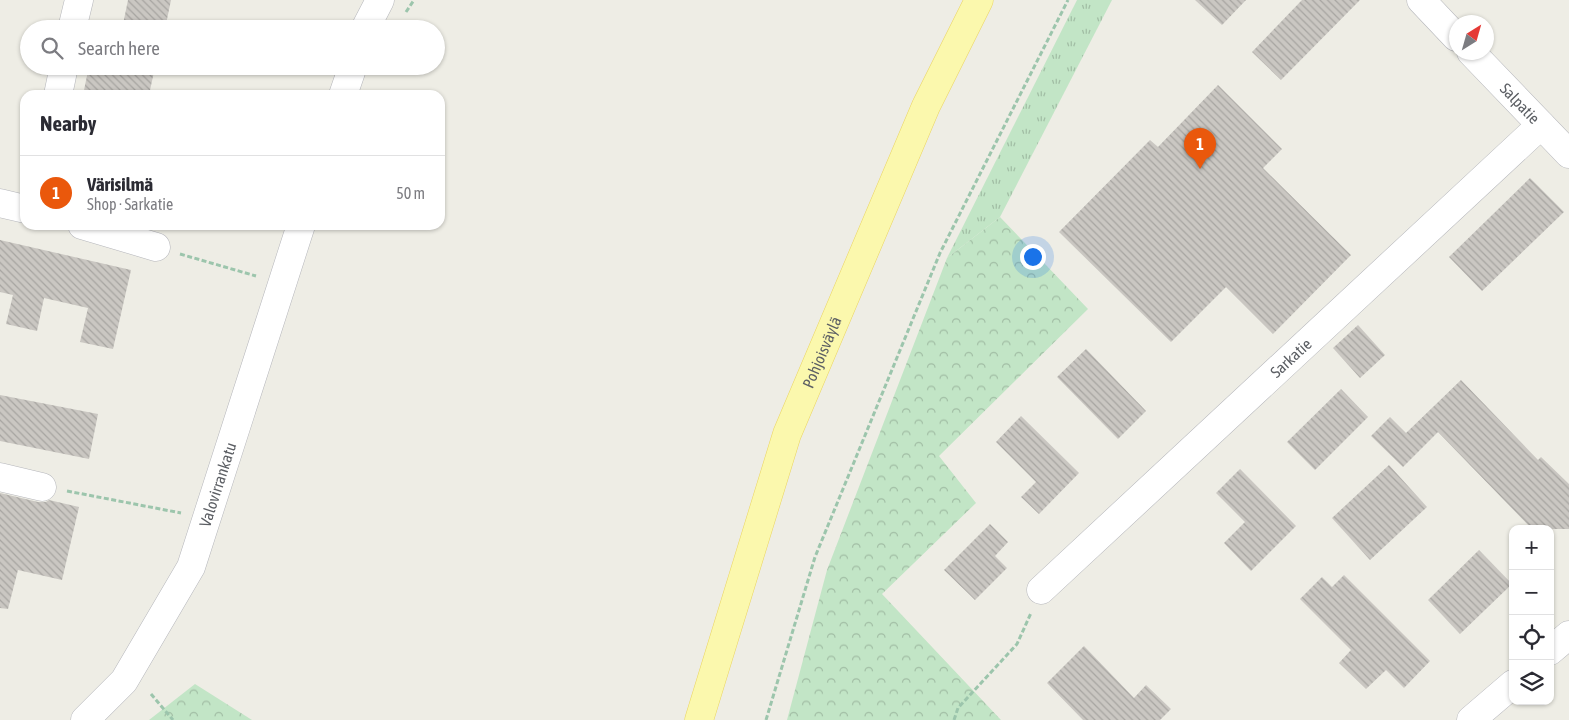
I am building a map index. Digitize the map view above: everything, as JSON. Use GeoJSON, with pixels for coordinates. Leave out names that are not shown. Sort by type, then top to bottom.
{"type":"FeatureCollection","features":[{"type":"Feature","properties":{"kind":"main road","name":"Pohjoisväylä"},"geometry":{"type":"LineString","coordinates":[[700,720],[787,434],[926,106],[979,0]]}},
{"type":"Feature","properties":{"kind":"street"},"geometry":{"type":"LineString","coordinates":[[74,20],[79,0]]}},
{"type":"Feature","properties":{"kind":"street"},"geometry":{"type":"LineString","coordinates":[[370,20],[380,0]]}},
{"type":"Feature","properties":{"kind":"street"},"geometry":{"type":"LineString","coordinates":[[1421,0],[1449,30]]}},
{"type":"Feature","properties":{"kind":"street","name":"Salpatie"},"geometry":{"type":"LineString","coordinates":[[1479,60],[1569,154]]}},
{"type":"Feature","properties":{"kind":"street"},"geometry":{"type":"LineString","coordinates":[[59,90],[62,75]]}},
{"type":"Feature","properties":{"kind":"street"},"geometry":{"type":"LineString","coordinates":[[346,90],[350,75]]}},
{"type":"Feature","properties":{"kind":"street","name":"Sarkatie"},"geometry":{"type":"LineString","coordinates":[[1041,590],[1541,125]]}},
{"type":"Feature","properties":{"kind":"street"},"geometry":{"type":"LineString","coordinates":[[0,203],[20,208]]}},
{"type":"Feature","properties":{"kind":"street"},"geometry":{"type":"LineString","coordinates":[[99,230],[156,247]]}},
{"type":"Feature","properties":{"kind":"street","name":"Valovirrankatu"},"geometry":{"type":"LineString","coordinates":[[85,720],[124,681],[191,567],[299,230]]}},
{"type":"Feature","properties":{"kind":"street"},"geometry":{"type":"LineString","coordinates":[[0,477],[42,486]]}},
{"type":"Feature","properties":{"kind":"street"},"geometry":{"type":"LineString","coordinates":[[1554,648],[1569,635]]}},
{"type":"Feature","properties":{"kind":"street"},"geometry":{"type":"LineString","coordinates":[[1471,720],[1509,687]]}},
{"type":"Feature","properties":{"kind":"path"},"geometry":{"type":"LineString","coordinates":[[766,720],[815,557],[940,254],[1068,0]]}},
{"type":"Feature","properties":{"kind":"path"},"geometry":{"type":"LineString","coordinates":[[156,247],[282,284]]}},
{"type":"Feature","properties":{"kind":"path"},"geometry":{"type":"LineString","coordinates":[[42,486],[206,518]]}},
{"type":"Feature","properties":{"kind":"path"},"geometry":{"type":"LineString","coordinates":[[954,720],[958,708],[1017,644],[1041,590]]}},
{"type":"Feature","properties":{"kind":"path"},"geometry":{"type":"LineString","coordinates":[[151,694],[173,720]]}},
{"type":"Feature","properties":{"kind":"green space"},"geometry":{"type":"Polygon","coordinates":[[[1077,0],[1112,0],[1000,217],[947,258],[1077,0]]]}},
{"type":"Feature","properties":{"kind":"green space"},"geometry":{"type":"Polygon","coordinates":[[[1000,217],[1088,309],[939,456],[976,503],[882,594],[1001,720],[787,720],[827,570],[947,258],[1000,217]]]}},
{"type":"Feature","properties":{"kind":"green space"},"geometry":{"type":"Polygon","coordinates":[[[195,684],[252,720],[149,720],[195,684]]]}},
{"type":"Feature","properties":{"kind":"building"},"geometry":{"type":"Polygon","coordinates":[[[128,0],[171,0],[167,20],[124,20],[128,0]]]}},
{"type":"Feature","properties":{"kind":"building"},"geometry":{"type":"Polygon","coordinates":[[[1195,0],[1246,0],[1222,25],[1195,0]]]}},
{"type":"Feature","properties":{"kind":"building"},"geometry":{"type":"Polygon","coordinates":[[[1302,0],[1360,0],[1281,80],[1252,52],[1302,0]]]}},
{"type":"Feature","properties":{"kind":"building"},"geometry":{"type":"Polygon","coordinates":[[[87,75],[153,75],[150,90],[84,90],[87,75]]]}},
{"type":"Feature","properties":{"kind":"building"},"geometry":{"type":"Polygon","coordinates":[[[1218,85],[1282,149],[1263,168],[1351,255],[1273,334],[1226,287],[1171,342],[1059,232],[1150,140],[1158,147],[1218,85]]]}},
{"type":"Feature","properties":{"kind":"building"},"geometry":{"type":"Polygon","coordinates":[[[1530,178],[1564,212],[1482,291],[1449,257],[1530,178]]]}},
{"type":"Feature","properties":{"kind":"building"},"geometry":{"type":"Polygon","coordinates":[[[0,240],[131,270],[113,349],[80,342],[88,308],[44,298],[37,331],[6,324],[13,295],[0,292],[0,240]]]}},
{"type":"Feature","properties":{"kind":"building"},"geometry":{"type":"Polygon","coordinates":[[[1358,325],[1385,355],[1360,378],[1333,348],[1358,325]]]}},
{"type":"Feature","properties":{"kind":"building"},"geometry":{"type":"Polygon","coordinates":[[[1086,349],[1146,411],[1118,439],[1057,377],[1086,349]]]}},
{"type":"Feature","properties":{"kind":"building"},"geometry":{"type":"Polygon","coordinates":[[[1461,380],[1538,460],[1541,457],[1569,484],[1569,529],[1554,529],[1554,525],[1528,525],[1438,432],[1403,467],[1371,436],[1390,417],[1406,433],[1461,380]]]}},
{"type":"Feature","properties":{"kind":"building"},"geometry":{"type":"Polygon","coordinates":[[[1341,389],[1368,417],[1315,470],[1287,442],[1341,389]]]}},
{"type":"Feature","properties":{"kind":"building"},"geometry":{"type":"Polygon","coordinates":[[[0,395],[98,414],[89,459],[0,441],[0,395]]]}},
{"type":"Feature","properties":{"kind":"building"},"geometry":{"type":"Polygon","coordinates":[[[1021,416],[1079,473],[1039,514],[1021,497],[1036,482],[996,442],[1021,416]]]}},
{"type":"Feature","properties":{"kind":"building"},"geometry":{"type":"Polygon","coordinates":[[[1389,465],[1427,507],[1370,560],[1332,518],[1389,465]]]}},
{"type":"Feature","properties":{"kind":"building"},"geometry":{"type":"Polygon","coordinates":[[[1240,469],[1296,526],[1251,571],[1224,543],[1245,522],[1216,493],[1240,469]]]}},
{"type":"Feature","properties":{"kind":"building"},"geometry":{"type":"Polygon","coordinates":[[[0,493],[38,502],[49,500],[79,507],[62,580],[18,570],[8,609],[0,608],[0,493]]]}},
{"type":"Feature","properties":{"kind":"building"},"geometry":{"type":"Polygon","coordinates":[[[990,524],[1008,542],[995,556],[1007,568],[975,600],[944,570],[990,524]]]}},
{"type":"Feature","properties":{"kind":"building"},"geometry":{"type":"Polygon","coordinates":[[[1479,550],[1509,581],[1509,587],[1460,634],[1428,600],[1479,550]]]}},
{"type":"Feature","properties":{"kind":"building"},"geometry":{"type":"Polygon","coordinates":[[[1344,575],[1430,661],[1404,688],[1386,670],[1366,689],[1339,663],[1351,650],[1300,599],[1322,577],[1332,587],[1344,575]]]}},
{"type":"Feature","properties":{"kind":"building"},"geometry":{"type":"Polygon","coordinates":[[[1084,646],[1134,698],[1146,685],[1171,709],[1160,720],[1083,720],[1047,683],[1084,646]]]}},
{"type":"Feature","properties":{"kind":"place","name":"Värisilmä"},"geometry":{"type":"Point","coordinates":[1200,169]}}]}
